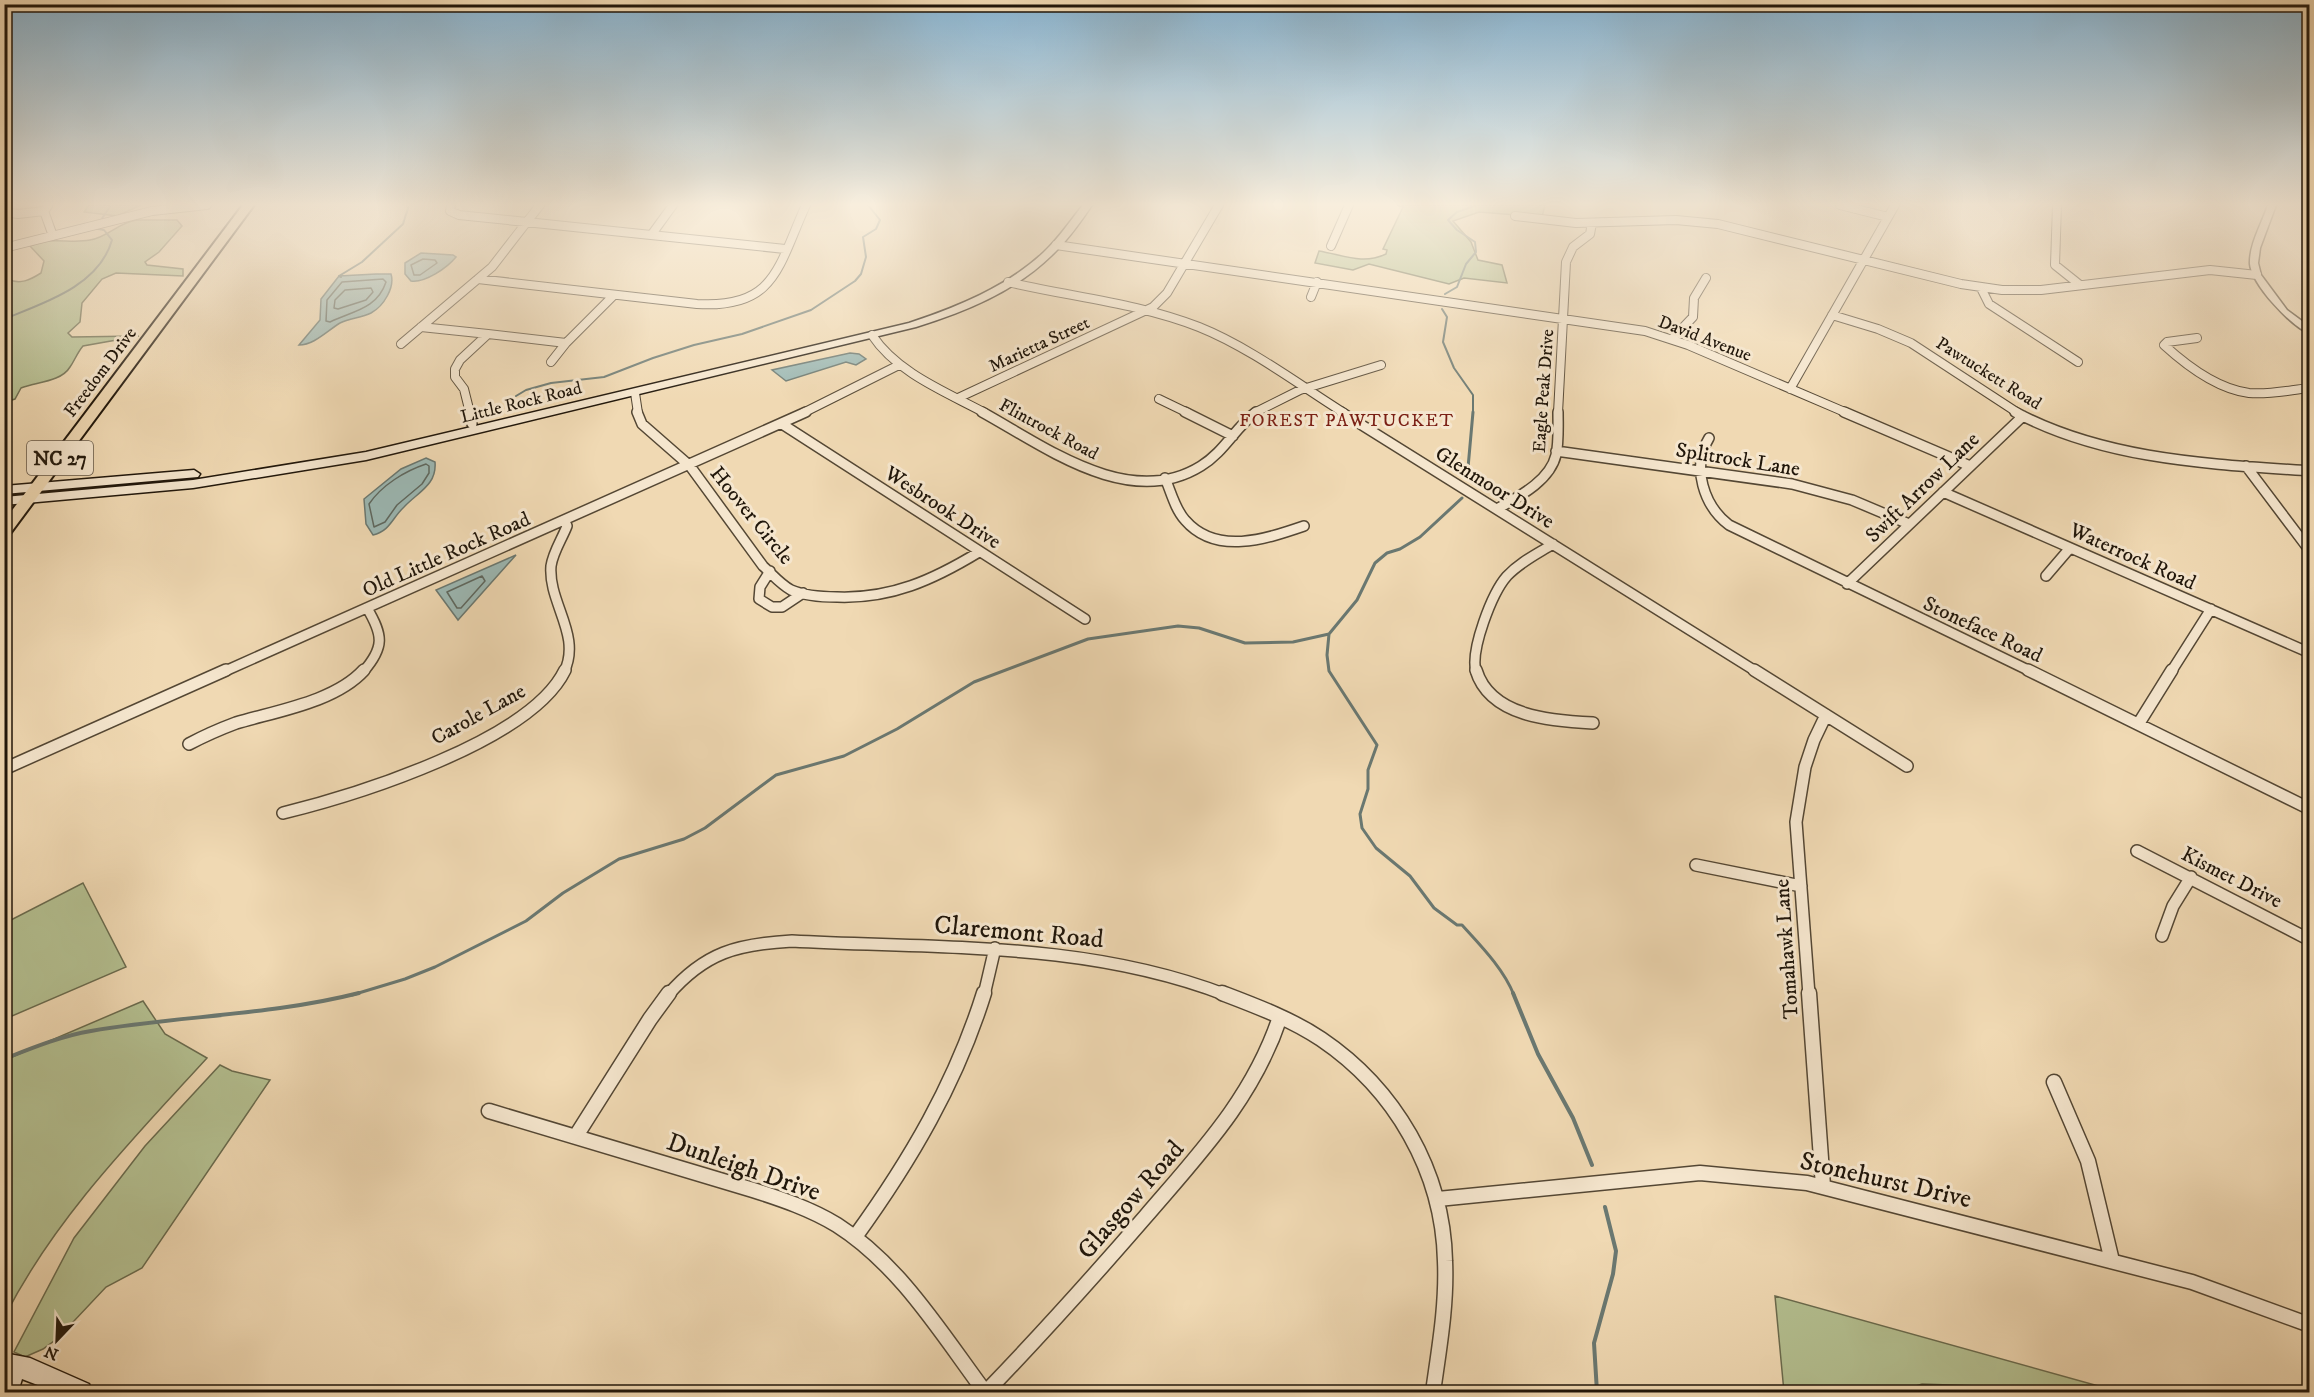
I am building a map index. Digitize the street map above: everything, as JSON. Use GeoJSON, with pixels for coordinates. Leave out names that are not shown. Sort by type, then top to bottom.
{"type":"FeatureCollection","features":[{"type":"Feature","properties":{"kind":"main road","name":"Freedom Drive"},"geometry":{"type":"LineString","coordinates":[[4,532],[200,270]]}},
{"type":"Feature","properties":{"kind":"main road","name":"Little Rock Road"},"geometry":{"type":"LineString","coordinates":[[34,493],[193,484],[326,464],[393,451],[928,320],[988,295],[1026,270]]}},
{"type":"Feature","properties":{"kind":"main road","name":"Little Rock Road"},"geometry":{"type":"LineString","coordinates":[[34,493],[244,468],[356,450],[902,321],[950,306],[1008,282]]}},
{"type":"Feature","properties":{"kind":"main road"},"geometry":{"type":"LineString","coordinates":[[4,490],[34,493]]}},
{"type":"Feature","properties":{"kind":"main road"},"geometry":{"type":"LineString","coordinates":[[4,501],[34,493]]}},
{"type":"Feature","properties":{"kind":"main road"},"geometry":{"type":"LineString","coordinates":[[7,1365],[13,1371],[7,1392]]}},
{"type":"Feature","properties":{"kind":"main road"},"geometry":{"type":"LineString","coordinates":[[7,1365],[30,1369],[81,1392]]}},
{"type":"Feature","properties":{"kind":"street"},"geometry":{"type":"LineString","coordinates":[[401,344],[487,270]]}},
{"type":"Feature","properties":{"kind":"street"},"geometry":{"type":"LineString","coordinates":[[477,279],[708,305],[733,303],[754,295],[766,286],[774,270]]}},
{"type":"Feature","properties":{"kind":"street","name":"Marietta Street"},"geometry":{"type":"LineString","coordinates":[[958,398],[1147,310],[1167,293],[1181,270]]}},
{"type":"Feature","properties":{"kind":"street","name":"David Avenue"},"geometry":{"type":"LineString","coordinates":[[1235,270],[1633,328],[1672,339],[1970,466]]}},
{"type":"Feature","properties":{"kind":"street","name":"Eagle Peak Drive"},"geometry":{"type":"LineString","coordinates":[[1497,509],[1539,481],[1553,464],[1556,451],[1566,270]]}},
{"type":"Feature","properties":{"kind":"street"},"geometry":{"type":"LineString","coordinates":[[1790,389],[1858,270]]}},
{"type":"Feature","properties":{"kind":"street"},"geometry":{"type":"LineString","coordinates":[[1907,270],[1981,288],[2026,291],[2208,270]]}},
{"type":"Feature","properties":{"kind":"street"},"geometry":{"type":"LineString","coordinates":[[2061,270],[2080,285]]}},
{"type":"Feature","properties":{"kind":"street"},"geometry":{"type":"LineString","coordinates":[[2212,270],[2257,275]]}},
{"type":"Feature","properties":{"kind":"street"},"geometry":{"type":"LineString","coordinates":[[2256,270],[2284,312],[2308,330]]}},
{"type":"Feature","properties":{"kind":"street"},"geometry":{"type":"LineString","coordinates":[[1672,339],[1693,317],[1694,298],[1706,278]]}},
{"type":"Feature","properties":{"kind":"street","name":"Glenmoor Drive"},"geometry":{"type":"LineString","coordinates":[[1008,282],[1147,310],[1210,332],[1305,389],[1907,766]]}},
{"type":"Feature","properties":{"kind":"street"},"geometry":{"type":"LineString","coordinates":[[1311,297],[1317,282]]}},
{"type":"Feature","properties":{"kind":"street"},"geometry":{"type":"LineString","coordinates":[[1981,288],[1989,304],[2078,362]]}},
{"type":"Feature","properties":{"kind":"street"},"geometry":{"type":"LineString","coordinates":[[551,362],[566,343],[614,294]]}},
{"type":"Feature","properties":{"kind":"street","name":"Pawtuckett Road"},"geometry":{"type":"LineString","coordinates":[[1832,315],[1875,328],[1912,344],[1985,394],[2023,416],[2067,435],[2119,450],[2173,460],[2310,471]]}},
{"type":"Feature","properties":{"kind":"street"},"geometry":{"type":"LineString","coordinates":[[421,327],[566,343]]}},
{"type":"Feature","properties":{"kind":"street"},"geometry":{"type":"LineString","coordinates":[[472,424],[464,389],[455,377],[455,369],[460,360],[488,334]]}},
{"type":"Feature","properties":{"kind":"street","name":"Flintrock Road"},"geometry":{"type":"LineString","coordinates":[[872,335],[881,349],[899,365],[1091,472],[1136,480],[1165,478],[1202,466],[1215,457],[1259,410],[1347,373],[1382,365]]}},
{"type":"Feature","properties":{"kind":"street"},"geometry":{"type":"LineString","coordinates":[[2197,338],[2167,342],[2164,345],[2209,378],[2233,390],[2259,393],[2310,388]]}},
{"type":"Feature","properties":{"kind":"street","name":"Old Little Rock Road"},"geometry":{"type":"LineString","coordinates":[[4,769],[689,466],[782,424],[899,365]]}},
{"type":"Feature","properties":{"kind":"street","name":"Hoover Circle"},"geometry":{"type":"LineString","coordinates":[[635,393],[638,417],[642,424],[689,466],[770,571],[789,588],[803,593],[847,598],[896,594],[925,584],[979,552]]}},
{"type":"Feature","properties":{"kind":"street"},"geometry":{"type":"LineString","coordinates":[[1159,399],[1233,436]]}},
{"type":"Feature","properties":{"kind":"street","name":"Swift Arrow Lane"},"geometry":{"type":"LineString","coordinates":[[1847,584],[2023,416]]}},
{"type":"Feature","properties":{"kind":"street","name":"Wesbrook Drive"},"geometry":{"type":"LineString","coordinates":[[782,424],[1085,619]]}},
{"type":"Feature","properties":{"kind":"street","name":"Stoneface Road"},"geometry":{"type":"LineString","coordinates":[[1709,438],[1702,452],[1707,500],[1726,523],[1743,534],[2139,723],[2310,809]]}},
{"type":"Feature","properties":{"kind":"street","name":"Splitrock Lane"},"geometry":{"type":"LineString","coordinates":[[1556,451],[1775,480],[1817,489],[1909,524]]}},
{"type":"Feature","properties":{"kind":"street"},"geometry":{"type":"LineString","coordinates":[[2246,466],[2310,552]]}},
{"type":"Feature","properties":{"kind":"street"},"geometry":{"type":"LineString","coordinates":[[1165,478],[1185,520],[1209,537],[1227,541],[1254,542],[1304,526]]}},
{"type":"Feature","properties":{"kind":"street","name":"Waterrock Road"},"geometry":{"type":"LineString","coordinates":[[1942,492],[2310,653]]}},
{"type":"Feature","properties":{"kind":"street","name":"Carole Lane"},"geometry":{"type":"LineString","coordinates":[[283,813],[359,793],[409,773],[518,719],[545,699],[561,681],[570,660],[568,635],[551,574],[553,557],[567,526],[565,521]]}},
{"type":"Feature","properties":{"kind":"street"},"geometry":{"type":"LineString","coordinates":[[1553,544],[1515,567],[1500,584],[1492,599],[1476,651],[1475,668],[1478,677],[1492,695],[1518,712],[1549,720],[1593,723]]}},
{"type":"Feature","properties":{"kind":"street"},"geometry":{"type":"LineString","coordinates":[[2046,576],[2070,548]]}},
{"type":"Feature","properties":{"kind":"street"},"geometry":{"type":"LineString","coordinates":[[770,571],[760,587],[759,599],[767,606],[777,609],[789,605],[803,593]]}},
{"type":"Feature","properties":{"kind":"street"},"geometry":{"type":"LineString","coordinates":[[189,744],[242,721],[306,704],[338,689],[354,678],[376,654],[380,641],[378,628],[366,608]]}},
{"type":"Feature","properties":{"kind":"street"},"geometry":{"type":"LineString","coordinates":[[2139,723],[2211,609]]}},
{"type":"Feature","properties":{"kind":"street","name":"Tomahawk Lane"},"geometry":{"type":"LineString","coordinates":[[1823,1186],[1796,822],[1799,792],[1819,726],[1826,715]]}},
{"type":"Feature","properties":{"kind":"street","name":"Kismet Drive"},"geometry":{"type":"LineString","coordinates":[[2137,851],[2310,940]]}},
{"type":"Feature","properties":{"kind":"street"},"geometry":{"type":"LineString","coordinates":[[1696,865],[1801,886]]}},
{"type":"Feature","properties":{"kind":"street"},"geometry":{"type":"LineString","coordinates":[[2162,936],[2173,906],[2191,877]]}},
{"type":"Feature","properties":{"kind":"street","name":"Claremont Road"},"geometry":{"type":"LineString","coordinates":[[576,1136],[668,992],[687,973],[720,953],[762,941],[995,948],[1064,954],[1141,968],[1221,992],[1280,1017],[1335,1049],[1373,1082],[1401,1119],[1416,1145],[1438,1199],[1446,1265],[1445,1296],[1433,1392]]}},
{"type":"Feature","properties":{"kind":"street"},"geometry":{"type":"LineString","coordinates":[[855,1237],[906,1165],[949,1089],[978,1018],[995,948]]}},
{"type":"Feature","properties":{"kind":"street","name":"Glasgow Road"},"geometry":{"type":"LineString","coordinates":[[986,1392],[1059,1317],[1220,1130],[1257,1073],[1272,1042],[1280,1017]]}},
{"type":"Feature","properties":{"kind":"street"},"geometry":{"type":"LineString","coordinates":[[2054,1082],[2088,1161],[2112,1261]]}},
{"type":"Feature","properties":{"kind":"street","name":"Dunleigh Drive"},"geometry":{"type":"LineString","coordinates":[[489,1111],[782,1200],[855,1237],[909,1289],[986,1392]]}},
{"type":"Feature","properties":{"kind":"street","name":"Stonehurst Drive"},"geometry":{"type":"LineString","coordinates":[[1438,1199],[1700,1173],[1770,1178],[1823,1186],[2112,1261],[2228,1293],[2310,1325]]}},
{"type":"Feature","properties":{"kind":"green space"},"geometry":{"type":"Polygon","coordinates":[[[4,270],[7,270],[5,273],[8,279],[17,282],[29,280],[42,270],[183,270],[183,276],[116,273],[102,279],[82,303],[80,322],[68,333],[72,337],[139,336],[83,346],[70,367],[61,376],[21,388],[15,399],[5,402],[4,270]]]}},
{"type":"Feature","properties":{"kind":"green space"},"geometry":{"type":"Polygon","coordinates":[[[1394,270],[1503,270],[1507,283],[1464,278],[1449,284],[1394,270]]]}},
{"type":"Feature","properties":{"kind":"green space"},"geometry":{"type":"Polygon","coordinates":[[[83,883],[126,967],[5,1019],[5,923],[83,883]]]}},
{"type":"Feature","properties":{"kind":"green space"},"geometry":{"type":"Polygon","coordinates":[[[143,1001],[165,1034],[207,1058],[124,1149],[71,1213],[25,1280],[5,1316],[5,1060],[143,1001]]]}},
{"type":"Feature","properties":{"kind":"green space"},"geometry":{"type":"Polygon","coordinates":[[[220,1065],[232,1071],[270,1080],[142,1268],[106,1287],[58,1338],[43,1349],[25,1357],[14,1352],[74,1238],[145,1146],[220,1065]]]}},
{"type":"Feature","properties":{"kind":"green space"},"geometry":{"type":"Polygon","coordinates":[[[1775,1296],[2120,1392],[2026,1392],[2007,1387],[1922,1384],[1897,1392],[1784,1392],[1775,1296]]]}},
{"type":"Feature","properties":{"kind":"water"},"geometry":{"type":"Polygon","coordinates":[[[405,270],[441,270],[417,281],[411,281],[405,274],[405,270]]]}},
{"type":"Feature","properties":{"kind":"water"},"geometry":{"type":"Polygon","coordinates":[[[391,274],[392,279],[387,296],[376,310],[340,323],[310,343],[299,345],[320,320],[321,299],[339,276],[391,274]]]}},
{"type":"Feature","properties":{"kind":"water"},"geometry":{"type":"Polygon","coordinates":[[[850,353],[859,354],[866,359],[856,365],[846,362],[786,381],[772,370],[850,353]]]}},
{"type":"Feature","properties":{"kind":"water"},"geometry":{"type":"Polygon","coordinates":[[[426,458],[435,462],[435,470],[426,488],[400,511],[387,527],[373,535],[366,524],[364,499],[401,469],[426,458]]]}},
{"type":"Feature","properties":{"kind":"water"},"geometry":{"type":"Polygon","coordinates":[[[516,555],[458,620],[436,590],[516,555]]]}},
{"type":"Feature","properties":{"kind":"waterway"},"geometry":{"type":"LineString","coordinates":[[4,319],[68,291],[95,270]]}},
{"type":"Feature","properties":{"kind":"waterway"},"geometry":{"type":"LineString","coordinates":[[341,277],[339,276],[349,270]]}},
{"type":"Feature","properties":{"kind":"waterway"},"geometry":{"type":"LineString","coordinates":[[516,396],[526,390],[551,383],[604,377],[653,358],[694,345],[742,334],[811,310],[855,281],[862,270]]}},
{"type":"Feature","properties":{"kind":"waterway"},"geometry":{"type":"LineString","coordinates":[[1445,294],[1457,287],[1464,270]]}},
{"type":"Feature","properties":{"kind":"waterway"},"geometry":{"type":"LineString","coordinates":[[1442,309],[1447,317],[1443,342],[1454,368],[1473,395],[1473,412]]}},
{"type":"Feature","properties":{"kind":"waterway"},"geometry":{"type":"LineString","coordinates":[[1467,479],[1473,412]]}},
{"type":"Feature","properties":{"kind":"waterway"},"geometry":{"type":"LineString","coordinates":[[1329,634],[1357,600],[1375,563],[1387,553],[1400,549],[1420,537],[1462,498]]}},
{"type":"Feature","properties":{"kind":"waterway"},"geometry":{"type":"LineString","coordinates":[[358,993],[435,967],[526,921],[563,893],[619,859],[684,839],[705,828],[776,775],[844,756],[897,729],[974,682],[1088,639],[1178,626],[1199,628],[1245,643],[1293,642],[1329,634]]}},
{"type":"Feature","properties":{"kind":"waterway"},"geometry":{"type":"LineString","coordinates":[[1329,634],[1327,655],[1329,671],[1377,745],[1368,770],[1368,789],[1360,814],[1362,828],[1376,848],[1410,876],[1434,908],[1457,925],[1462,925],[1477,941],[1498,967],[1513,993]]}},
{"type":"Feature","properties":{"kind":"waterway"},"geometry":{"type":"LineString","coordinates":[[4,1059],[80,1033],[259,1011],[358,993]]}},
{"type":"Feature","properties":{"kind":"waterway"},"geometry":{"type":"LineString","coordinates":[[352,995],[358,993]]}},
{"type":"Feature","properties":{"kind":"waterway"},"geometry":{"type":"LineString","coordinates":[[1513,993],[1538,1054],[1573,1118],[1592,1165]]}},
{"type":"Feature","properties":{"kind":"waterway"},"geometry":{"type":"LineString","coordinates":[[1597,1392],[1594,1343],[1613,1274],[1616,1251],[1605,1207]]}},
{"type":"Feature","properties":{"kind":"district","name":"FOREST PAWTUCKET"},"geometry":{"type":"Point","coordinates":[1347,420]}}]}
